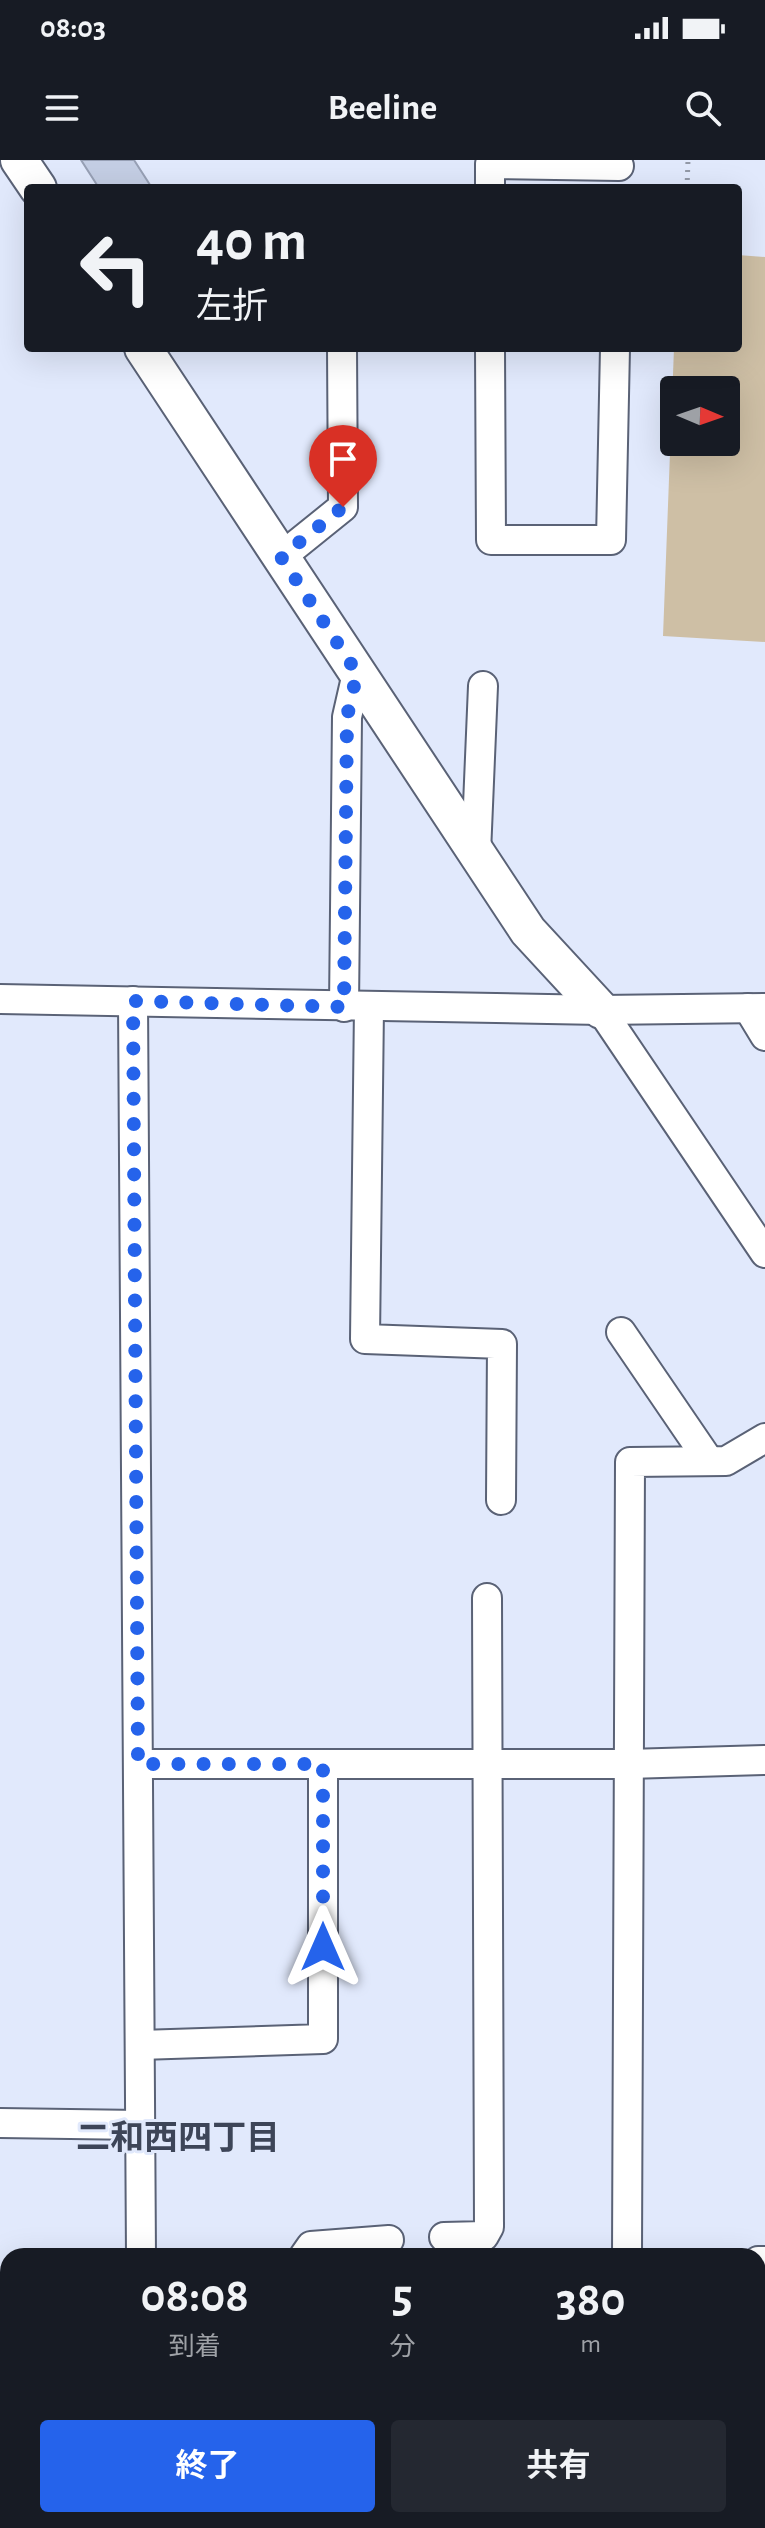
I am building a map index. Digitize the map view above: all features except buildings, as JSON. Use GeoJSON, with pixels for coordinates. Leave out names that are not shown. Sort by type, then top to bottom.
{"type":"FeatureCollection","features":[{"type":"Feature","properties":{"kind":"street"},"geometry":{"type":"LineString","coordinates":[[19,160],[35,184]]}},
{"type":"Feature","properties":{"kind":"street"},"geometry":{"type":"LineString","coordinates":[[490,184],[490,164],[619,171]]}},
{"type":"Feature","properties":{"kind":"street"},"geometry":{"type":"LineString","coordinates":[[146,352],[528,931],[601,1010],[765,1253]]}},
{"type":"Feature","properties":{"kind":"street"},"geometry":{"type":"LineString","coordinates":[[281,557],[343,507],[342,352]]}},
{"type":"Feature","properties":{"kind":"street"},"geometry":{"type":"LineString","coordinates":[[490,352],[491,540],[611,540],[615,352]]}},
{"type":"Feature","properties":{"kind":"street"},"geometry":{"type":"LineString","coordinates":[[357,673],[347,717],[365,1339],[502,1344],[501,1500]]}},
{"type":"Feature","properties":{"kind":"street"},"geometry":{"type":"LineString","coordinates":[[476,853],[483,686]]}},
{"type":"Feature","properties":{"kind":"street"},"geometry":{"type":"LineString","coordinates":[[0,999],[601,1010],[757,1008],[765,1036]]}},
{"type":"Feature","properties":{"kind":"street"},"geometry":{"type":"LineString","coordinates":[[133,1001],[141,2248]]}},
{"type":"Feature","properties":{"kind":"street"},"geometry":{"type":"LineString","coordinates":[[621,1332],[709,1461]]}},
{"type":"Feature","properties":{"kind":"street"},"geometry":{"type":"LineString","coordinates":[[627,2248],[630,1462],[735,1458],[765,1438]]}},
{"type":"Feature","properties":{"kind":"street"},"geometry":{"type":"LineString","coordinates":[[444,2237],[484,2236],[489,2227],[487,1598]]}},
{"type":"Feature","properties":{"kind":"street"},"geometry":{"type":"LineString","coordinates":[[138,1764],[628,1764],[765,1760]]}},
{"type":"Feature","properties":{"kind":"street"},"geometry":{"type":"LineString","coordinates":[[140,2045],[323,2039],[323,1764]]}},
{"type":"Feature","properties":{"kind":"street"},"geometry":{"type":"LineString","coordinates":[[0,2123],[140,2125]]}},
{"type":"Feature","properties":{"kind":"street"},"geometry":{"type":"LineString","coordinates":[[310,2248],[389,2240]]}},
{"type":"Feature","properties":{"kind":"path"},"geometry":{"type":"LineString","coordinates":[[687,184],[688,160]]}},
{"type":"Feature","properties":{"kind":"shaded area"},"geometry":{"type":"Polygon","coordinates":[[[742,255],[765,257],[765,642],[663,636],[670,456],[740,456],[740,376],[673,376],[674,352],[742,352],[742,255]]]}},
{"type":"Feature","properties":{"kind":"district","name":"二和西四丁目"},"geometry":{"type":"Point","coordinates":[178,2137]}},
{"type":"Feature","properties":{"kind":"route"},"geometry":{"type":"LineString","coordinates":[[323,1947],[323,1764],[138,1764],[133,1001],[344,1007],[347,717],[357,673],[281,557],[343,507]]}}]}
